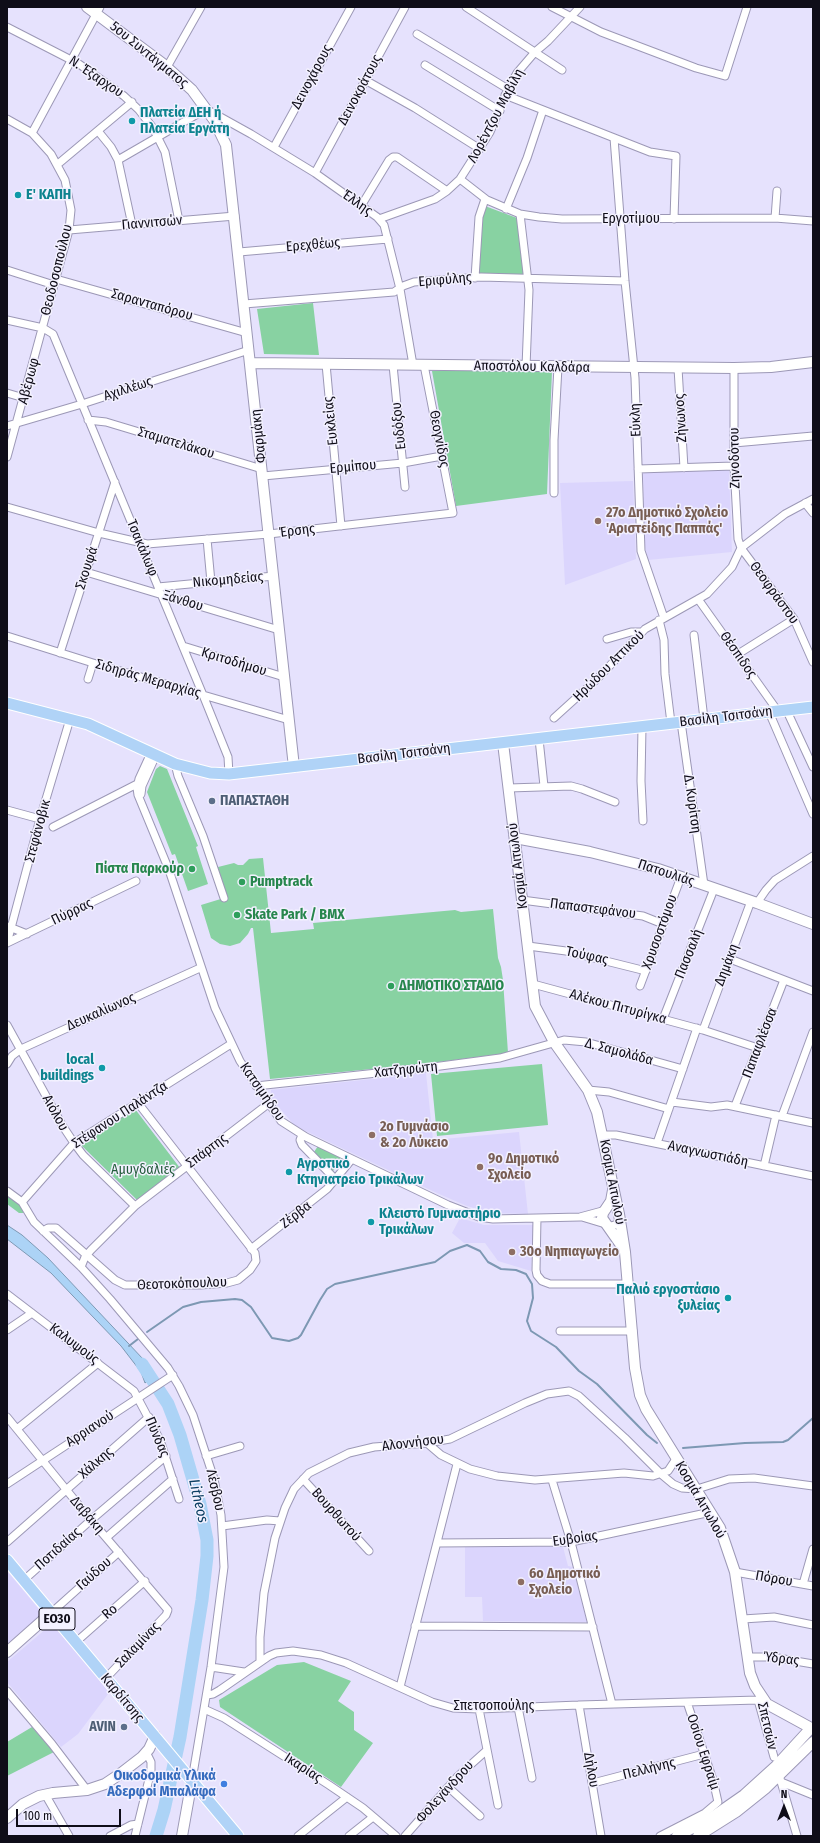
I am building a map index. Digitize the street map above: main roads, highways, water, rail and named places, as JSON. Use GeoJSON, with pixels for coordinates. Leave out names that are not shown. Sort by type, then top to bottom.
{"type":"FeatureCollection","features":[{"type":"Feature","properties":{"kind":"main road","name":"Βασίλη Τσιτσάνη"},"geometry":{"type":"LineString","coordinates":[[7,703],[94,726],[175,764],[210,773],[230,774],[813,707]]}},
{"type":"Feature","properties":{"kind":"main road","name":"Καρδίτσης"},"geometry":{"type":"LineString","coordinates":[[7,1560],[238,1836]]}},
{"type":"Feature","properties":{"kind":"water"},"geometry":{"type":"Polygon","coordinates":[[[7,1225],[22,1235],[48,1258],[143,1359],[155,1375],[145,1383],[141,1372],[121,1346],[51,1273],[7,1239],[7,1225]]]}},
{"type":"Feature","properties":{"kind":"waterway"},"geometry":{"type":"LineString","coordinates":[[147,1332],[183,1307],[201,1302],[235,1299],[242,1300],[251,1307],[272,1338],[289,1341],[298,1338],[301,1335],[327,1289],[335,1284],[435,1262],[450,1251],[467,1245],[480,1251],[488,1262],[501,1269],[516,1270],[526,1274],[532,1284],[533,1298],[527,1321],[531,1331],[556,1347],[579,1371],[597,1384],[647,1435],[657,1443]]}},
{"type":"Feature","properties":{"kind":"waterway"},"geometry":{"type":"LineString","coordinates":[[129,1346],[138,1339]]}},
{"type":"Feature","properties":{"kind":"waterway","name":"Litheos"},"geometry":{"type":"LineString","coordinates":[[142,1364],[168,1404],[180,1435],[200,1504],[207,1540],[207,1556],[202,1600],[180,1737],[164,1810],[156,1836]]}},
{"type":"Feature","properties":{"kind":"waterway"},"geometry":{"type":"LineString","coordinates":[[683,1448],[745,1443],[783,1442],[788,1440],[813,1418]]}},
{"type":"Feature","properties":{"kind":"place","name":"Πλατεία ΔΕΗ ή Πλατεία Εργάτη"},"geometry":{"type":"Point","coordinates":[132,121]}},
{"type":"Feature","properties":{"kind":"place","name":"Ε' ΚΑΠΗ"},"geometry":{"type":"Point","coordinates":[18,195]}},
{"type":"Feature","properties":{"kind":"place","name":"27ο Δημοτικό Σχολείο 'Αριστείδης Παππάς'"},"geometry":{"type":"Point","coordinates":[598,521]}},
{"type":"Feature","properties":{"kind":"place","name":"ΠΑΠΑΣΤΑΘΗ"},"geometry":{"type":"Point","coordinates":[212,801]}},
{"type":"Feature","properties":{"kind":"place","name":"Πίστα Παρκούρ"},"geometry":{"type":"Point","coordinates":[192,869]}},
{"type":"Feature","properties":{"kind":"place","name":"Pumptrack"},"geometry":{"type":"Point","coordinates":[242,882]}},
{"type":"Feature","properties":{"kind":"place","name":"Skate Park / BMX"},"geometry":{"type":"Point","coordinates":[237,915]}},
{"type":"Feature","properties":{"kind":"place","name":"ΔΗΜΟΤΙΚΟ ΣΤΑΔΙΟ"},"geometry":{"type":"Point","coordinates":[391,986]}},
{"type":"Feature","properties":{"kind":"place","name":"local buildings"},"geometry":{"type":"Point","coordinates":[102,1068]}},
{"type":"Feature","properties":{"kind":"place","name":"2ο Γυμνάσιο & 2ο Λύκειο"},"geometry":{"type":"Point","coordinates":[372,1135]}},
{"type":"Feature","properties":{"kind":"place","name":"9ο Δημοτικό Σχολείο"},"geometry":{"type":"Point","coordinates":[480,1167]}},
{"type":"Feature","properties":{"kind":"place","name":"Αγροτικό Κτηνιατρείο Τρικάλων"},"geometry":{"type":"Point","coordinates":[289,1172]}},
{"type":"Feature","properties":{"kind":"place","name":"Κλειστό Γυμναστήριο Τρικάλων"},"geometry":{"type":"Point","coordinates":[371,1222]}},
{"type":"Feature","properties":{"kind":"place","name":"30ο Νηπιαγωγείο"},"geometry":{"type":"Point","coordinates":[512,1252]}},
{"type":"Feature","properties":{"kind":"place","name":"Παλιό εργοστάσιο ξυλείας"},"geometry":{"type":"Point","coordinates":[728,1298]}},
{"type":"Feature","properties":{"kind":"place","name":"6ο Δημοτικό Σχολείο"},"geometry":{"type":"Point","coordinates":[521,1582]}},
{"type":"Feature","properties":{"kind":"place","name":"AVIN"},"geometry":{"type":"Point","coordinates":[124,1727]}},
{"type":"Feature","properties":{"kind":"place","name":"Οικοδομικά Υλικά Αδερφοί Μπαλάφα"},"geometry":{"type":"Point","coordinates":[224,1784]}},
{"type":"Feature","properties":{"kind":"park label","name":"Αμυγδαλιές"},"geometry":{"type":"Point","coordinates":[143,1170]}}]}
